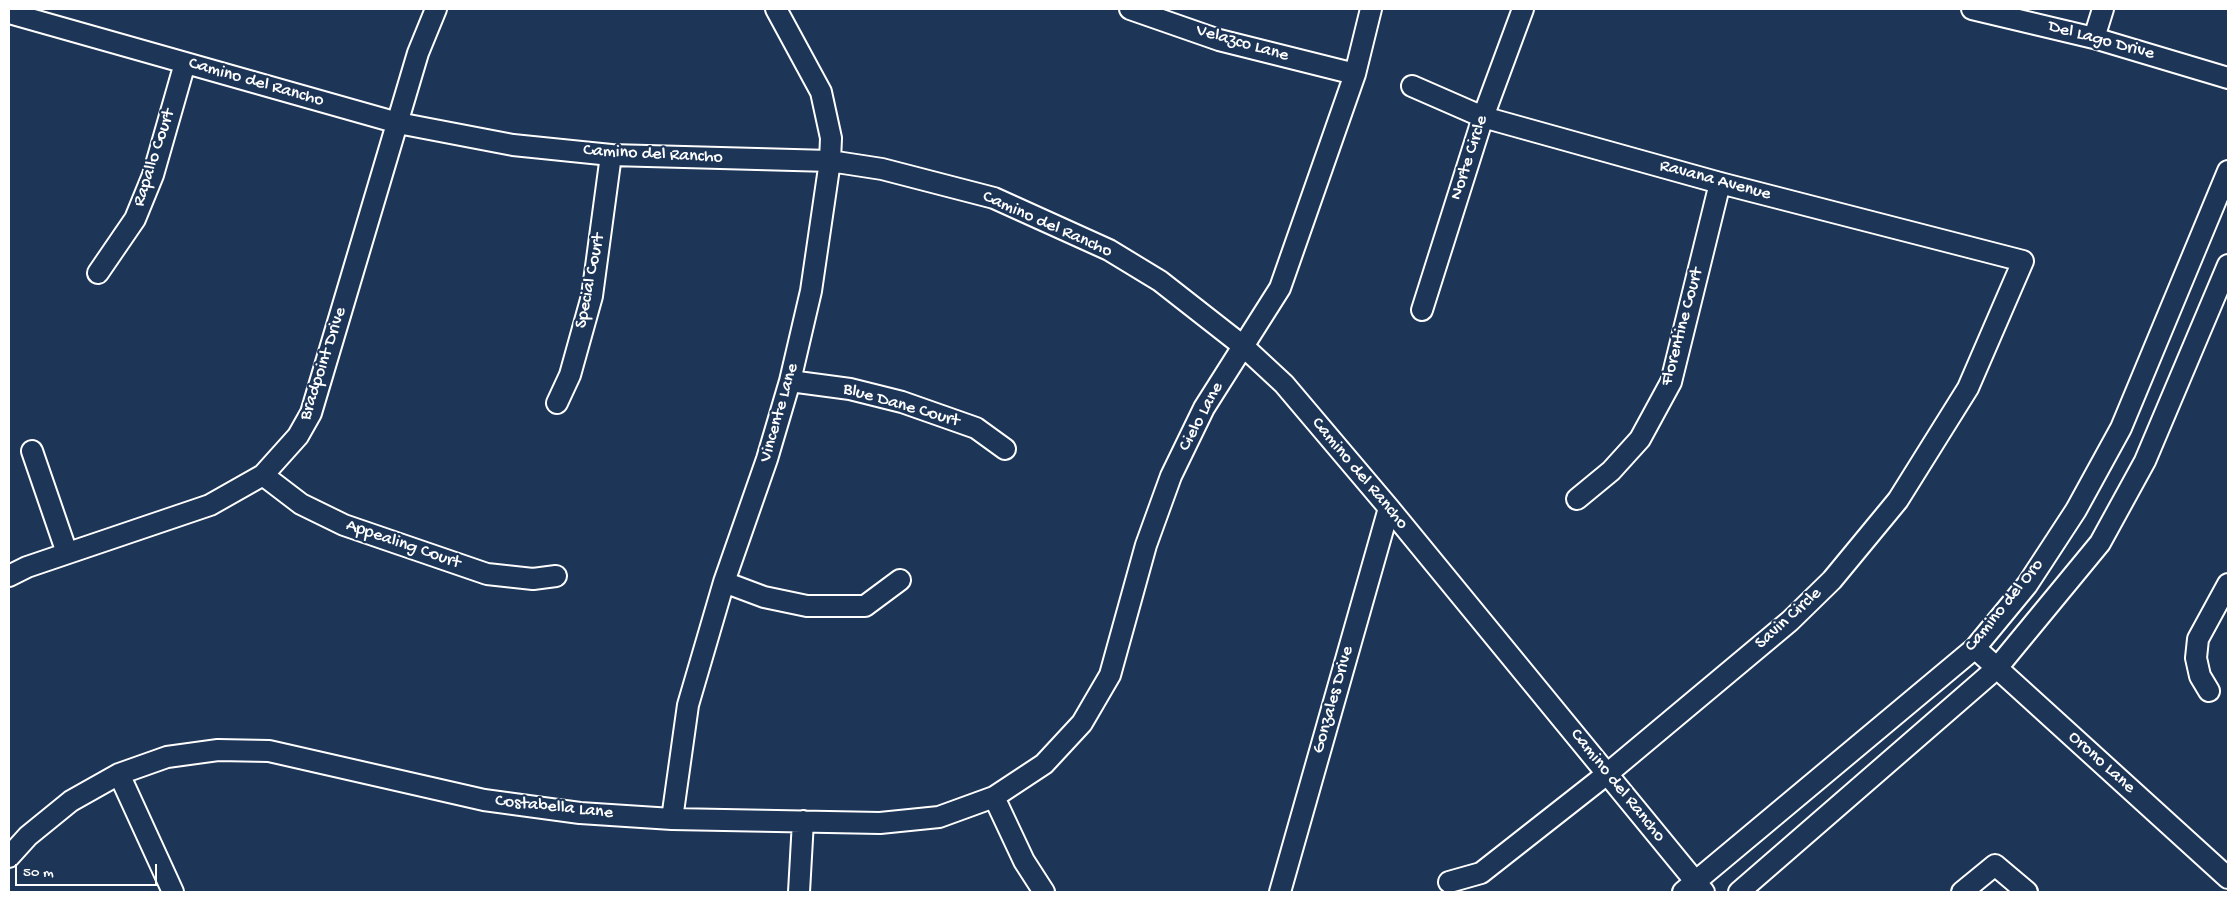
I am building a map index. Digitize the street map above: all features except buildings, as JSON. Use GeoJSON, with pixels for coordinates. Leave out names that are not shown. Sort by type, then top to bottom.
{"type":"FeatureCollection","features":[{"type":"Feature","properties":{"kind":"street","name":"Bradpoint Drive"},"geometry":{"type":"LineString","coordinates":[[9,576],[27,567],[210,504],[263,475],[298,436],[311,413],[418,54],[436,9]]}},
{"type":"Feature","properties":{"kind":"street","name":"Vincente Lane"},"geometry":{"type":"LineString","coordinates":[[672,819],[688,705],[724,582],[768,459],[790,381],[811,291],[830,161],[830,138],[821,92],[776,9]]}},
{"type":"Feature","properties":{"kind":"street","name":"Velazco Lane"},"geometry":{"type":"LineString","coordinates":[[1130,9],[1219,40],[1354,74]]}},
{"type":"Feature","properties":{"kind":"street","name":"Cielo Lane"},"geometry":{"type":"LineString","coordinates":[[994,797],[1044,764],[1082,723],[1110,675],[1146,545],[1171,476],[1204,408],[1280,288],[1354,74],[1371,9]]}},
{"type":"Feature","properties":{"kind":"street","name":"Norte Circle"},"geometry":{"type":"LineString","coordinates":[[1422,310],[1483,117],[1523,9]]}},
{"type":"Feature","properties":{"kind":"street","name":"Del Lago Drive"},"geometry":{"type":"LineString","coordinates":[[1972,9],[2094,38],[2228,78]]}},
{"type":"Feature","properties":{"kind":"street"},"geometry":{"type":"LineString","coordinates":[[2094,38],[2103,9]]}},
{"type":"Feature","properties":{"kind":"street","name":"Camino del Rancho"},"geometry":{"type":"LineString","coordinates":[[9,13],[398,122],[512,145],[611,156],[830,161],[882,169],[994,198],[1109,250],[1160,281],[1243,346],[1284,384],[1389,508],[1607,774],[1694,889]]}},
{"type":"Feature","properties":{"kind":"street","name":"Rapallo Court"},"geometry":{"type":"LineString","coordinates":[[98,273],[135,219],[153,175],[185,63]]}},
{"type":"Feature","properties":{"kind":"street","name":"Ravana Avenue"},"geometry":{"type":"LineString","coordinates":[[1412,86],[1483,117],[1720,184],[2023,261]]}},
{"type":"Feature","properties":{"kind":"street","name":"Special Court"},"geometry":{"type":"LineString","coordinates":[[557,403],[570,375],[592,296],[611,156]]}},
{"type":"Feature","properties":{"kind":"street","name":"Camino del Oro"},"geometry":{"type":"LineString","coordinates":[[1694,889],[1974,648],[2027,586],[2076,510],[2121,428],[2228,171]]}},
{"type":"Feature","properties":{"kind":"street","name":"Florentine Court"},"geometry":{"type":"LineString","coordinates":[[1577,499],[1611,471],[1640,439],[1671,382],[1720,184]]}},
{"type":"Feature","properties":{"kind":"street","name":"Savin Circle"},"geometry":{"type":"LineString","coordinates":[[1449,882],[1481,873],[1607,774],[1790,621],[1832,580],[1898,500],[1968,388],[2023,261]]}},
{"type":"Feature","properties":{"kind":"street","name":"Camino del Oro"},"geometry":{"type":"LineString","coordinates":[[1739,892],[1997,668],[2100,543],[2145,461],[2228,265]]}},
{"type":"Feature","properties":{"kind":"street","name":"Blue Dane Court"},"geometry":{"type":"LineString","coordinates":[[790,381],[850,389],[902,402],[976,428],[1005,449]]}},
{"type":"Feature","properties":{"kind":"street"},"geometry":{"type":"LineString","coordinates":[[32,451],[67,553]]}},
{"type":"Feature","properties":{"kind":"street","name":"Appealing Court"},"geometry":{"type":"LineString","coordinates":[[263,475],[301,504],[353,528],[487,574],[533,578],[556,576]]}},
{"type":"Feature","properties":{"kind":"street","name":"Gonzales Drive"},"geometry":{"type":"LineString","coordinates":[[1280,892],[1389,508]]}},
{"type":"Feature","properties":{"kind":"street"},"geometry":{"type":"LineString","coordinates":[[724,582],[764,597],[807,606],[865,606],[900,580]]}},
{"type":"Feature","properties":{"kind":"street"},"geometry":{"type":"LineString","coordinates":[[2209,691],[2200,676],[2196,658],[2198,639],[2228,584]]}},
{"type":"Feature","properties":{"kind":"street","name":"Orono Lane"},"geometry":{"type":"LineString","coordinates":[[1974,648],[2228,878]]}},
{"type":"Feature","properties":{"kind":"street","name":"Costabella Lane"},"geometry":{"type":"LineString","coordinates":[[9,857],[28,836],[71,801],[119,774],[167,757],[218,750],[269,751],[484,800],[580,812],[672,819],[880,823],[939,816],[994,797]]}},
{"type":"Feature","properties":{"kind":"street"},"geometry":{"type":"LineString","coordinates":[[119,774],[173,892]]}},
{"type":"Feature","properties":{"kind":"street"},"geometry":{"type":"LineString","coordinates":[[994,797],[1024,861],[1044,892]]}},
{"type":"Feature","properties":{"kind":"street"},"geometry":{"type":"LineString","coordinates":[[799,892],[804,821]]}},
{"type":"Feature","properties":{"kind":"street"},"geometry":{"type":"LineString","coordinates":[[1962,892],[1995,865],[2027,892]]}}]}
